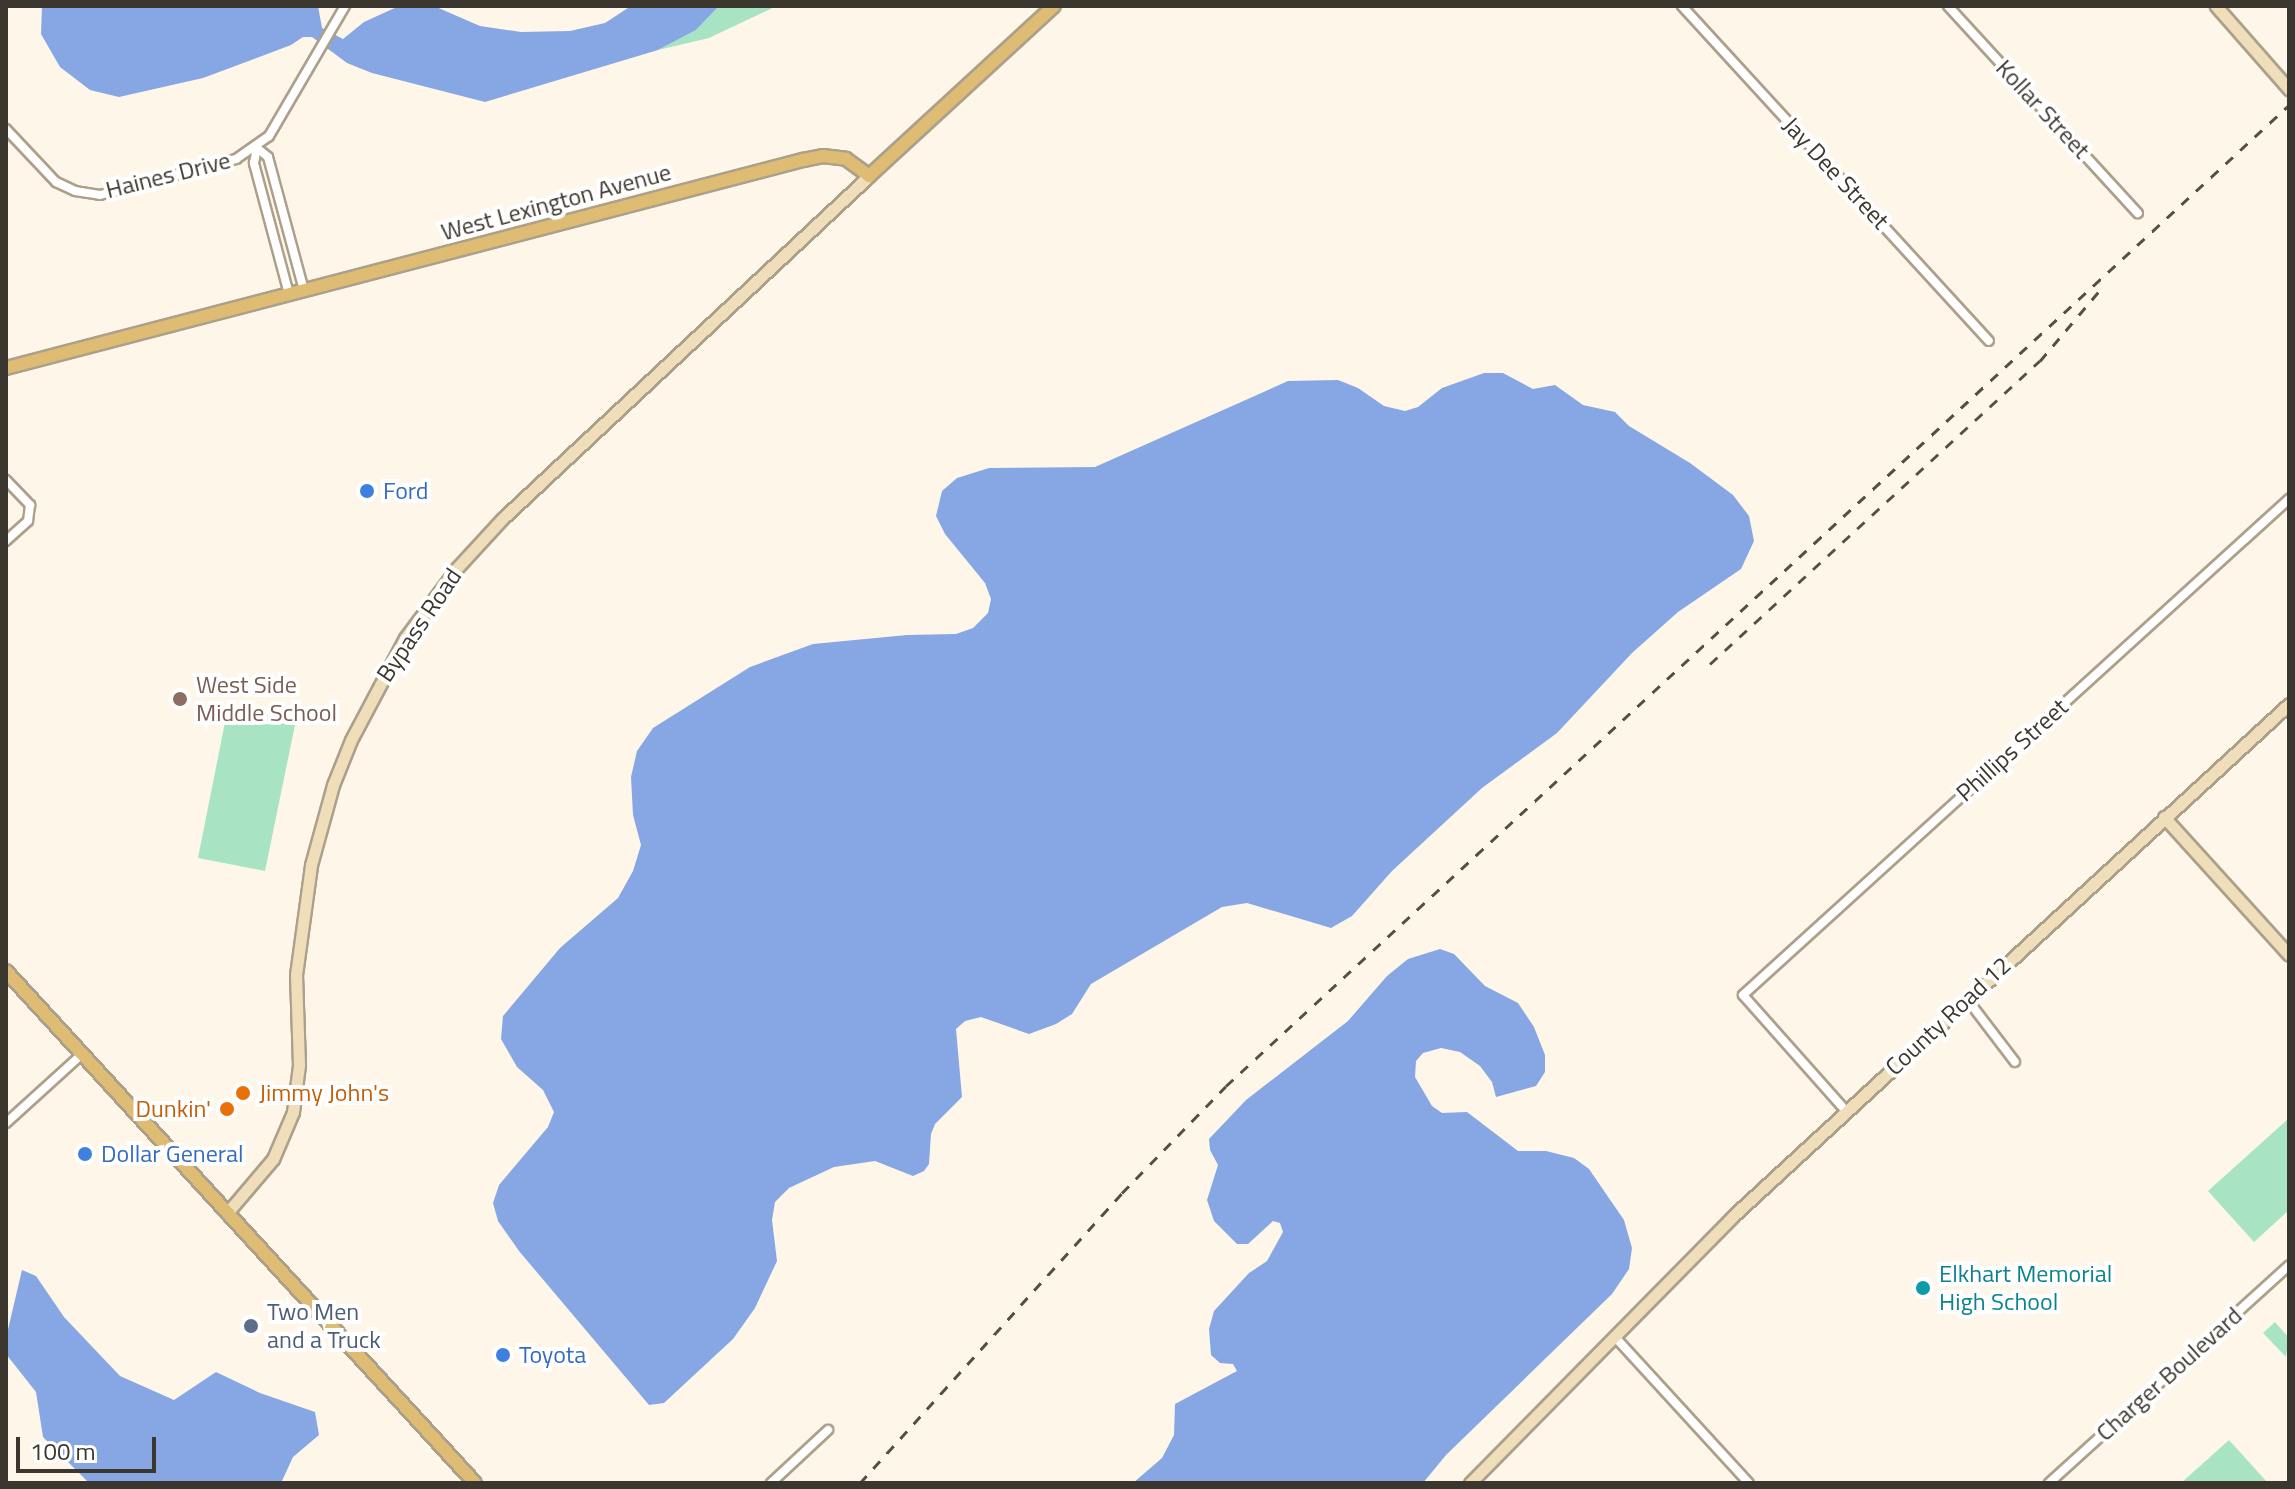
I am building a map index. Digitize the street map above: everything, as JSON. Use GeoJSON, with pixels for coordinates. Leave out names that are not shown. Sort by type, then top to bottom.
{"type":"FeatureCollection","features":[{"type":"Feature","properties":{"kind":"main road"},"geometry":{"type":"LineString","coordinates":[[869,176],[1054,6]]}},
{"type":"Feature","properties":{"kind":"main road"},"geometry":{"type":"LineString","coordinates":[[2216,6],[2289,89]]}},
{"type":"Feature","properties":{"kind":"main road","name":"West Lexington Avenue"},"geometry":{"type":"LineString","coordinates":[[6,368],[813,158],[846,159],[869,176]]}},
{"type":"Feature","properties":{"kind":"main road","name":"Bypass Road"},"geometry":{"type":"LineString","coordinates":[[227,1213],[267,1168],[293,1112],[299,1065],[296,975],[311,865],[333,785],[351,740],[405,638],[457,568],[502,519],[869,176]]}},
{"type":"Feature","properties":{"kind":"main road","name":"County Road 12"},"geometry":{"type":"LineString","coordinates":[[1470,1483],[1733,1216],[2289,704]]}},
{"type":"Feature","properties":{"kind":"main road"},"geometry":{"type":"LineString","coordinates":[[2164,817],[2289,955]]}},
{"type":"Feature","properties":{"kind":"main road"},"geometry":{"type":"LineString","coordinates":[[6,971],[475,1483]]}},
{"type":"Feature","properties":{"kind":"street"},"geometry":{"type":"LineString","coordinates":[[257,148],[269,136],[345,6]]}},
{"type":"Feature","properties":{"kind":"street","name":"Jay Dee Street"},"geometry":{"type":"LineString","coordinates":[[1682,6],[1989,341]]}},
{"type":"Feature","properties":{"kind":"street","name":"Kollar Street"},"geometry":{"type":"LineString","coordinates":[[1948,6],[2138,213]]}},
{"type":"Feature","properties":{"kind":"street","name":"Haines Drive"},"geometry":{"type":"LineString","coordinates":[[6,129],[56,182],[75,191],[100,195],[236,159],[257,148]]}},
{"type":"Feature","properties":{"kind":"street","name":"Haines Drive"},"geometry":{"type":"LineString","coordinates":[[257,148],[268,157],[304,290]]}},
{"type":"Feature","properties":{"kind":"street","name":"Haines Drive"},"geometry":{"type":"LineString","coordinates":[[257,148],[254,163],[289,294]]}},
{"type":"Feature","properties":{"kind":"street"},"geometry":{"type":"LineString","coordinates":[[6,480],[30,505],[28,521],[6,541]]}},
{"type":"Feature","properties":{"kind":"street","name":"Phillips Street"},"geometry":{"type":"LineString","coordinates":[[1846,1111],[1743,995],[2289,499]]}},
{"type":"Feature","properties":{"kind":"street"},"geometry":{"type":"LineString","coordinates":[[1967,999],[2015,1062]]}},
{"type":"Feature","properties":{"kind":"street"},"geometry":{"type":"LineString","coordinates":[[6,1123],[82,1054]]}},
{"type":"Feature","properties":{"kind":"street","name":"Charger Boulevard"},"geometry":{"type":"LineString","coordinates":[[2049,1483],[2289,1265]]}},
{"type":"Feature","properties":{"kind":"street"},"geometry":{"type":"LineString","coordinates":[[1615,1337],[1749,1483]]}},
{"type":"Feature","properties":{"kind":"street"},"geometry":{"type":"LineString","coordinates":[[771,1483],[828,1430]]}},
{"type":"Feature","properties":{"kind":"green space"},"geometry":{"type":"Polygon","coordinates":[[[719,6],[777,6],[709,38],[658,50],[696,30],[719,6]]]}},
{"type":"Feature","properties":{"kind":"green space"},"geometry":{"type":"Polygon","coordinates":[[[228,707],[296,720],[265,871],[198,858],[228,707]]]}},
{"type":"Feature","properties":{"kind":"green space"},"geometry":{"type":"Polygon","coordinates":[[[2289,1118],[2289,1210],[2254,1242],[2208,1191],[2289,1118]]]}},
{"type":"Feature","properties":{"kind":"green space"},"geometry":{"type":"Polygon","coordinates":[[[2275,1322],[2289,1338],[2286,1357],[2263,1333],[2275,1322]]]}},
{"type":"Feature","properties":{"kind":"green space"},"geometry":{"type":"Polygon","coordinates":[[[2229,1440],[2268,1483],[2181,1483],[2229,1440]]]}},
{"type":"Feature","properties":{"kind":"water"},"geometry":{"type":"Polygon","coordinates":[[[42,6],[318,6],[322,28],[343,39],[364,22],[399,6],[434,6],[480,26],[521,32],[570,31],[605,23],[631,6],[719,6],[696,30],[658,50],[485,102],[372,73],[347,63],[312,37],[303,37],[291,45],[203,78],[119,97],[90,90],[60,67],[41,34],[42,6]]]}},
{"type":"Feature","properties":{"kind":"water"},"geometry":{"type":"Polygon","coordinates":[[[1484,373],[1503,373],[1533,389],[1555,385],[1583,405],[1615,412],[1629,426],[1690,463],[1733,495],[1749,516],[1754,541],[1741,569],[1678,612],[1632,653],[1557,733],[1482,788],[1392,871],[1352,916],[1331,928],[1247,903],[1222,907],[1091,984],[1072,1014],[1056,1024],[1029,1034],[981,1017],[965,1021],[956,1029],[962,1097],[935,1124],[931,1134],[929,1164],[924,1171],[913,1176],[875,1161],[834,1167],[789,1188],[775,1202],[772,1220],[777,1261],[755,1308],[733,1339],[664,1403],[649,1405],[519,1251],[498,1221],[493,1203],[499,1185],[548,1127],[554,1112],[543,1090],[517,1067],[501,1039],[503,1016],[560,948],[618,898],[633,871],[641,845],[633,815],[631,777],[637,751],[653,728],[750,667],[813,644],[907,635],[956,634],[973,628],[988,613],[991,599],[985,583],[945,534],[936,516],[942,491],[957,478],[989,468],[1095,467],[1288,381],[1338,380],[1358,388],[1384,406],[1405,411],[1418,407],[1442,388],[1484,373]]]}},
{"type":"Feature","properties":{"kind":"water"},"geometry":{"type":"Polygon","coordinates":[[[1440,949],[1454,954],[1485,986],[1518,1003],[1534,1027],[1545,1055],[1545,1072],[1536,1086],[1496,1097],[1492,1082],[1480,1066],[1460,1052],[1441,1048],[1423,1053],[1416,1061],[1415,1077],[1432,1106],[1442,1113],[1467,1112],[1518,1151],[1546,1151],[1574,1158],[1589,1169],[1624,1220],[1632,1248],[1629,1269],[1612,1294],[1446,1455],[1423,1483],[1133,1483],[1162,1458],[1174,1435],[1175,1404],[1237,1371],[1233,1364],[1220,1363],[1211,1355],[1209,1329],[1214,1311],[1249,1273],[1267,1261],[1283,1232],[1280,1223],[1273,1221],[1248,1244],[1237,1244],[1214,1221],[1207,1200],[1218,1165],[1210,1150],[1209,1139],[1246,1100],[1348,1021],[1387,976],[1408,959],[1440,949]]]}},
{"type":"Feature","properties":{"kind":"water"},"geometry":{"type":"Polygon","coordinates":[[[22,1270],[36,1276],[64,1317],[120,1376],[174,1400],[216,1372],[260,1393],[315,1412],[319,1435],[293,1457],[281,1483],[89,1483],[43,1437],[36,1392],[6,1354],[6,1338],[22,1270]]]}},
{"type":"Feature","properties":{"kind":"railway"},"geometry":{"type":"LineString","coordinates":[[860,1483],[1122,1193],[1226,1086],[2289,105]]}},
{"type":"Feature","properties":{"kind":"railway"},"geometry":{"type":"LineString","coordinates":[[1710,664],[2040,361],[2100,290]]}},
{"type":"Feature","properties":{"kind":"place","name":"Ford"},"geometry":{"type":"Point","coordinates":[367,491]}},
{"type":"Feature","properties":{"kind":"place","name":"West Side Middle School"},"geometry":{"type":"Point","coordinates":[180,699]}},
{"type":"Feature","properties":{"kind":"place","name":"Jimmy John's"},"geometry":{"type":"Point","coordinates":[243,1093]}},
{"type":"Feature","properties":{"kind":"place","name":"Dunkin'"},"geometry":{"type":"Point","coordinates":[227,1109]}},
{"type":"Feature","properties":{"kind":"place","name":"Dollar General"},"geometry":{"type":"Point","coordinates":[85,1154]}},
{"type":"Feature","properties":{"kind":"place","name":"Elkhart Memorial High School"},"geometry":{"type":"Point","coordinates":[1923,1288]}},
{"type":"Feature","properties":{"kind":"place","name":"Two Men and a Truck"},"geometry":{"type":"Point","coordinates":[251,1326]}},
{"type":"Feature","properties":{"kind":"place","name":"Toyota"},"geometry":{"type":"Point","coordinates":[503,1355]}}]}
